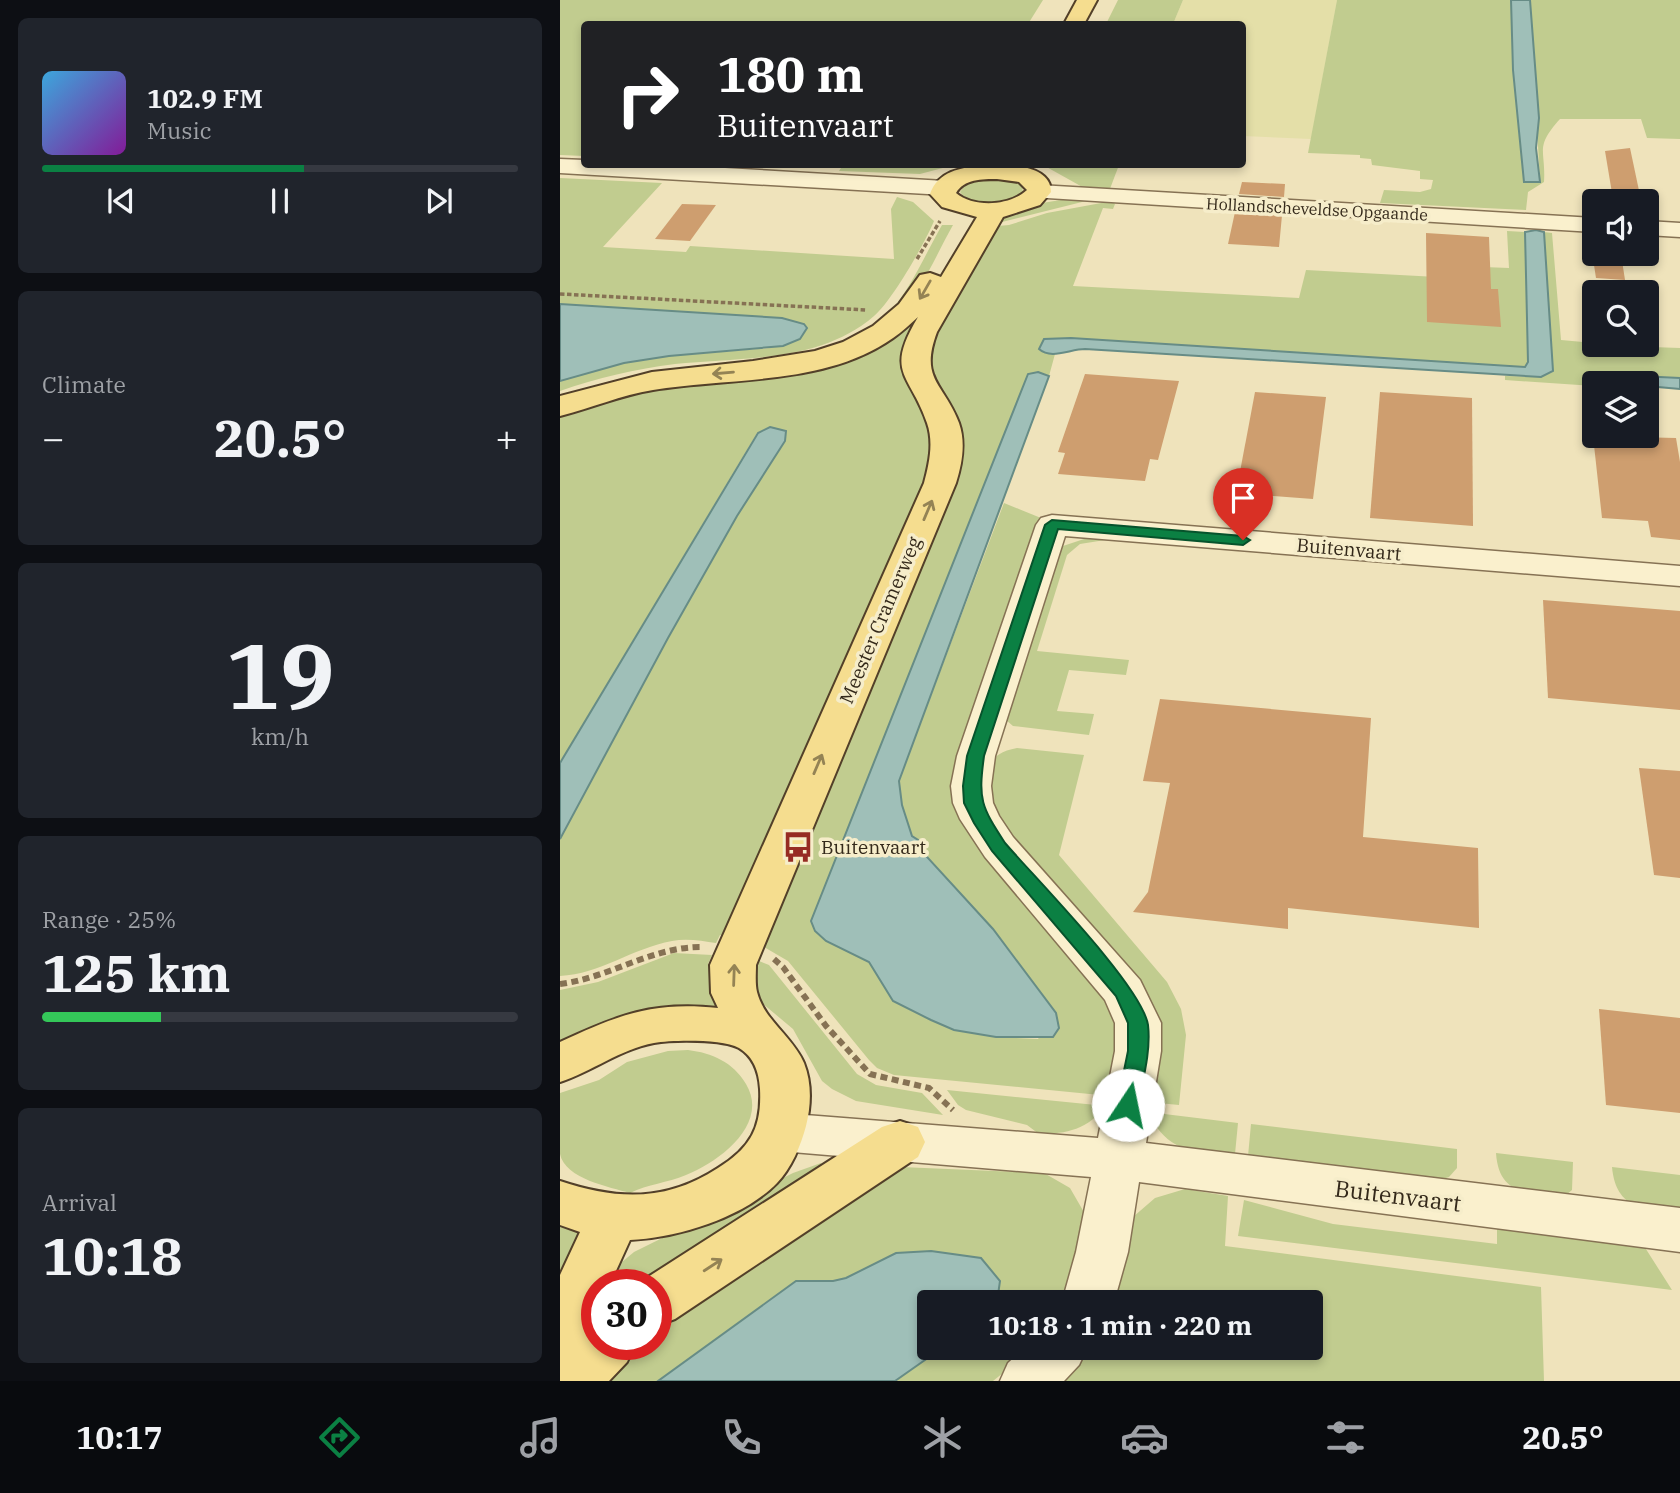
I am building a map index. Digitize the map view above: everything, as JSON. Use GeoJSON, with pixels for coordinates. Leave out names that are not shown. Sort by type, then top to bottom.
{"type":"FeatureCollection","features":[{"type":"Feature","properties":{"kind":"main road"},"geometry":{"type":"LineString","coordinates":[[1076,21],[1087,0]]}},
{"type":"Feature","properties":{"kind":"main road"},"geometry":{"type":"LineString","coordinates":[[560,407],[646,382],[782,368],[831,356],[866,342],[893,326],[920,299],[963,222],[968,201],[960,177],[1000,169],[1035,182],[1039,192],[1029,202],[1019,206],[968,201]]}},
{"type":"Feature","properties":{"kind":"main road","name":"Meester Cramerweg"},"geometry":{"type":"LineString","coordinates":[[780,1132],[787,1087],[775,1055],[758,1037],[734,993],[733,965],[940,483],[947,439],[937,410],[917,377],[915,353],[968,201]]}},
{"type":"Feature","properties":{"kind":"main road"},"geometry":{"type":"LineString","coordinates":[[560,1063],[650,1026],[672,1023],[743,1031],[758,1037]]}},
{"type":"Feature","properties":{"kind":"main road"},"geometry":{"type":"LineString","coordinates":[[560,1203],[583,1213],[613,1217],[648,1217],[681,1212],[721,1195],[761,1166],[780,1132]]}},
{"type":"Feature","properties":{"kind":"main road"},"geometry":{"type":"LineString","coordinates":[[672,1292],[900,1142]]}},
{"type":"Feature","properties":{"kind":"main road"},"geometry":{"type":"LineString","coordinates":[[560,1336],[613,1217]]}},
{"type":"Feature","properties":{"kind":"main road"},"geometry":{"type":"LineString","coordinates":[[572,1381],[592,1360]]}},
{"type":"Feature","properties":{"kind":"street"},"geometry":{"type":"LineString","coordinates":[[560,166],[581,168]]}},
{"type":"Feature","properties":{"kind":"street"},"geometry":{"type":"LineString","coordinates":[[583,168],[968,201]]}},
{"type":"Feature","properties":{"kind":"street","name":"Hollandscheveldse Opgaande"},"geometry":{"type":"LineString","coordinates":[[1039,192],[1582,224]]}},
{"type":"Feature","properties":{"kind":"street"},"geometry":{"type":"LineString","coordinates":[[1659,229],[1680,230]]}},
{"type":"Feature","properties":{"kind":"street","name":"Buitenvaart"},"geometry":{"type":"LineString","coordinates":[[1092,1290],[1138,1051],[1138,1023],[1124,992],[999,847],[973,803],[971,786],[976,756],[1052,525],[1680,576]]}},
{"type":"Feature","properties":{"kind":"street","name":"Buitenvaart"},"geometry":{"type":"LineString","coordinates":[[780,1132],[1117,1159],[1680,1230]]}},
{"type":"Feature","properties":{"kind":"street"},"geometry":{"type":"LineString","coordinates":[[1027,1381],[1048,1360]]}},
{"type":"Feature","properties":{"kind":"path"},"geometry":{"type":"LineString","coordinates":[[560,294],[871,310]]}},
{"type":"Feature","properties":{"kind":"path"},"geometry":{"type":"LineString","coordinates":[[560,984],[582,981],[668,948],[690,946],[771,957],[783,967],[826,1026],[870,1074],[929,1088],[960,1114]]}},
{"type":"Feature","properties":{"kind":"shaded area"},"geometry":{"type":"Polygon","coordinates":[[[1183,0],[1337,0],[1311,139],[1246,136],[1246,21],[1174,21],[1183,0]]]}},
{"type":"Feature","properties":{"kind":"green space"},"geometry":{"type":"Polygon","coordinates":[[[560,0],[1043,0],[1030,21],[581,21],[581,156],[560,155],[560,0]]]}},
{"type":"Feature","properties":{"kind":"green space"},"geometry":{"type":"Polygon","coordinates":[[[1118,0],[1183,0],[1174,21],[1108,21],[1118,0]]]}},
{"type":"Feature","properties":{"kind":"green space"},"geometry":{"type":"Polygon","coordinates":[[[1337,0],[1511,0],[1513,70],[1540,182],[1530,0],[1680,0],[1680,139],[1647,138],[1641,119],[1560,119],[1544,143],[1544,182],[1528,192],[1526,210],[1380,203],[1384,190],[1420,192],[1431,189],[1433,180],[1420,179],[1420,171],[1372,165],[1371,159],[1360,158],[1360,155],[1308,153],[1337,0]]]}},
{"type":"Feature","properties":{"kind":"green space"},"geometry":{"type":"Polygon","coordinates":[[[841,168],[943,168],[920,174],[839,171],[841,168]]]}},
{"type":"Feature","properties":{"kind":"green space"},"geometry":{"type":"Polygon","coordinates":[[[1048,168],[1118,168],[1108,194],[1086,189],[1048,168]]]}},
{"type":"Feature","properties":{"kind":"green space"},"geometry":{"type":"Polygon","coordinates":[[[560,178],[662,183],[603,247],[686,252],[690,246],[894,259],[891,209],[897,197],[913,202],[934,221],[907,271],[881,309],[853,331],[829,342],[779,355],[646,368],[560,391],[560,381],[624,363],[669,356],[770,348],[804,324],[782,318],[560,304],[560,178]]]}},
{"type":"Feature","properties":{"kind":"green space"},"geometry":{"type":"Polygon","coordinates":[[[990,178],[1022,185],[1023,194],[1009,201],[990,204],[973,201],[960,192],[966,184],[990,178]]]}},
{"type":"Feature","properties":{"kind":"green space"},"geometry":{"type":"Polygon","coordinates":[[[1067,199],[1086,201],[998,223],[998,218],[1042,203],[1067,199]]]}},
{"type":"Feature","properties":{"kind":"green space"},"geometry":{"type":"Polygon","coordinates":[[[1112,201],[1115,204],[1113,209],[1103,208],[1073,286],[1299,298],[1306,270],[1456,278],[1458,266],[1509,268],[1507,231],[1525,232],[1528,362],[1525,367],[1518,367],[1071,338],[1044,339],[1045,353],[1055,354],[1049,376],[1038,372],[1028,374],[904,689],[826,941],[869,962],[893,1001],[954,1030],[996,1037],[1038,1039],[1056,1013],[993,929],[926,857],[921,841],[912,836],[902,805],[899,780],[1004,503],[1041,518],[959,760],[1103,993],[1119,1028],[1110,1096],[894,1075],[877,1068],[869,1060],[788,961],[764,947],[767,939],[756,938],[949,483],[936,393],[925,347],[998,226],[1047,213],[1112,201]]]}},
{"type":"Feature","properties":{"kind":"green space"},"geometry":{"type":"Polygon","coordinates":[[[942,225],[953,225],[921,285],[897,316],[871,335],[812,358],[748,368],[641,379],[560,402],[560,397],[621,379],[668,371],[765,362],[821,351],[847,342],[871,329],[898,303],[942,225]]]}},
{"type":"Feature","properties":{"kind":"green space"},"geometry":{"type":"Polygon","coordinates":[[[1544,232],[1552,233],[1561,340],[1582,342],[1582,357],[1659,357],[1659,347],[1680,348],[1680,378],[1659,377],[1659,371],[1582,371],[1582,385],[1505,380],[1505,376],[1541,377],[1553,371],[1544,232]]]}},
{"type":"Feature","properties":{"kind":"green space"},"geometry":{"type":"Polygon","coordinates":[[[913,318],[922,320],[936,456],[730,936],[720,935],[716,943],[689,940],[658,944],[589,971],[560,976],[560,839],[668,638],[737,516],[785,441],[786,431],[770,427],[757,433],[560,763],[560,412],[605,397],[758,375],[913,318]]]}},
{"type":"Feature","properties":{"kind":"green space"},"geometry":{"type":"Polygon","coordinates":[[[1087,538],[1514,573],[1105,540],[1080,544],[1067,555],[1037,651],[1129,660],[1126,675],[1069,670],[1057,711],[1094,714],[1089,735],[1013,726],[1006,720],[1054,555],[1063,546],[1087,538]]]}},
{"type":"Feature","properties":{"kind":"green space"},"geometry":{"type":"Polygon","coordinates":[[[1017,748],[1084,755],[1059,855],[1167,982],[1181,1009],[1186,1035],[1179,1105],[1148,1102],[1154,1062],[992,812],[987,780],[991,763],[1005,751],[1017,748]]]}},
{"type":"Feature","properties":{"kind":"green space"},"geometry":{"type":"Polygon","coordinates":[[[674,953],[712,955],[708,964],[718,966],[726,1013],[560,1053],[560,990],[598,982],[674,953]]]}},
{"type":"Feature","properties":{"kind":"green space"},"geometry":{"type":"Polygon","coordinates":[[[759,961],[769,965],[857,1074],[876,1085],[922,1093],[943,1115],[856,1101],[822,1081],[793,1029],[756,998],[755,970],[759,961]]]}},
{"type":"Feature","properties":{"kind":"green space"},"geometry":{"type":"Polygon","coordinates":[[[668,1051],[705,1053],[728,1064],[746,1084],[752,1099],[751,1113],[737,1140],[713,1161],[699,1169],[630,1193],[589,1181],[570,1170],[560,1154],[560,1093],[599,1080],[627,1062],[668,1051]]]}},
{"type":"Feature","properties":{"kind":"green space"},"geometry":{"type":"Polygon","coordinates":[[[947,1090],[1106,1106],[1092,1120],[1076,1129],[1039,1134],[1027,1125],[966,1110],[958,1105],[947,1090]]]}},
{"type":"Feature","properties":{"kind":"green space"},"geometry":{"type":"Polygon","coordinates":[[[1148,1112],[1238,1123],[1235,1154],[1231,1156],[1182,1147],[1163,1135],[1148,1112]]]}},
{"type":"Feature","properties":{"kind":"green space"},"geometry":{"type":"Polygon","coordinates":[[[1251,1124],[1457,1149],[1457,1168],[1449,1177],[1431,1183],[1248,1156],[1251,1124]]]}},
{"type":"Feature","properties":{"kind":"green space"},"geometry":{"type":"Polygon","coordinates":[[[1496,1153],[1573,1162],[1572,1190],[1566,1195],[1519,1190],[1503,1178],[1498,1168],[1496,1153]]]}},
{"type":"Feature","properties":{"kind":"green space"},"geometry":{"type":"Polygon","coordinates":[[[821,1163],[824,1175],[672,1274],[672,1269],[618,1269],[634,1252],[793,1173],[821,1163]]]}},
{"type":"Feature","properties":{"kind":"green space"},"geometry":{"type":"Polygon","coordinates":[[[901,1167],[1044,1173],[1070,1188],[1085,1214],[1069,1290],[996,1290],[981,1258],[932,1251],[897,1253],[846,1278],[833,1281],[796,1281],[658,1381],[594,1381],[612,1360],[672,1360],[672,1310],[901,1167]]]}},
{"type":"Feature","properties":{"kind":"green space"},"geometry":{"type":"Polygon","coordinates":[[[1612,1167],[1680,1175],[1680,1214],[1644,1209],[1626,1200],[1619,1192],[1612,1167]]]}},
{"type":"Feature","properties":{"kind":"green space"},"geometry":{"type":"Polygon","coordinates":[[[1185,1189],[1228,1196],[1225,1246],[1541,1287],[1544,1381],[1057,1381],[1076,1360],[1323,1360],[1323,1290],[1114,1290],[1133,1217],[1155,1198],[1185,1189]]]}},
{"type":"Feature","properties":{"kind":"green space"},"geometry":{"type":"Polygon","coordinates":[[[1244,1200],[1333,1224],[1497,1244],[1497,1227],[1644,1246],[1672,1290],[1238,1236],[1244,1200]]]}},
{"type":"Feature","properties":{"kind":"green space"},"geometry":{"type":"Polygon","coordinates":[[[560,1224],[581,1234],[560,1275],[560,1224]]]}},
{"type":"Feature","properties":{"kind":"green space"},"geometry":{"type":"Polygon","coordinates":[[[925,1360],[1019,1360],[993,1381],[895,1381],[925,1360]]]}},
{"type":"Feature","properties":{"kind":"water"},"geometry":{"type":"Polygon","coordinates":[[[1511,0],[1530,0],[1539,118],[1536,148],[1540,182],[1524,182],[1513,70],[1511,0]]]}},
{"type":"Feature","properties":{"kind":"water"},"geometry":{"type":"Polygon","coordinates":[[[1525,232],[1544,232],[1553,371],[1541,377],[1085,349],[1049,354],[1039,349],[1044,339],[1071,338],[1525,367],[1528,362],[1525,232]]]}},
{"type":"Feature","properties":{"kind":"water"},"geometry":{"type":"Polygon","coordinates":[[[560,304],[782,318],[804,324],[807,328],[800,339],[783,346],[669,356],[624,363],[560,381],[560,304]]]}},
{"type":"Feature","properties":{"kind":"water"},"geometry":{"type":"Polygon","coordinates":[[[1038,372],[1049,376],[899,781],[902,805],[912,836],[923,843],[922,849],[927,857],[993,929],[1056,1013],[1059,1028],[1053,1037],[996,1037],[954,1030],[893,1001],[869,962],[826,941],[815,931],[811,921],[1028,374],[1038,372]]]}},
{"type":"Feature","properties":{"kind":"water"},"geometry":{"type":"Polygon","coordinates":[[[1659,377],[1680,378],[1680,389],[1659,387],[1659,377]]]}},
{"type":"Feature","properties":{"kind":"water"},"geometry":{"type":"Polygon","coordinates":[[[770,427],[786,431],[785,441],[737,516],[668,638],[560,839],[560,763],[758,433],[770,427]]]}},
{"type":"Feature","properties":{"kind":"water"},"geometry":{"type":"Polygon","coordinates":[[[931,1251],[981,1258],[1000,1281],[999,1290],[917,1290],[917,1360],[925,1360],[895,1381],[658,1381],[796,1281],[833,1281],[846,1278],[896,1253],[931,1251]]]}},
{"type":"Feature","properties":{"kind":"building"},"geometry":{"type":"Polygon","coordinates":[[[1630,148],[1639,189],[1611,189],[1605,151],[1630,148]]]}},
{"type":"Feature","properties":{"kind":"building"},"geometry":{"type":"Polygon","coordinates":[[[1242,182],[1285,184],[1284,197],[1239,194],[1242,182]]]}},
{"type":"Feature","properties":{"kind":"building"},"geometry":{"type":"Polygon","coordinates":[[[682,204],[716,205],[690,241],[655,239],[682,204]]]}},
{"type":"Feature","properties":{"kind":"building"},"geometry":{"type":"Polygon","coordinates":[[[1235,212],[1282,215],[1279,247],[1228,244],[1235,212]]]}},
{"type":"Feature","properties":{"kind":"building"},"geometry":{"type":"Polygon","coordinates":[[[1426,233],[1489,237],[1491,289],[1498,289],[1501,327],[1427,322],[1426,233]]]}},
{"type":"Feature","properties":{"kind":"building"},"geometry":{"type":"Polygon","coordinates":[[[1594,266],[1623,266],[1625,280],[1596,278],[1594,266]]]}},
{"type":"Feature","properties":{"kind":"building"},"geometry":{"type":"Polygon","coordinates":[[[1085,374],[1179,381],[1158,460],[1150,459],[1145,481],[1058,474],[1065,453],[1058,452],[1085,374]]]}},
{"type":"Feature","properties":{"kind":"building"},"geometry":{"type":"Polygon","coordinates":[[[1255,392],[1326,397],[1313,499],[1236,493],[1255,392]]]}},
{"type":"Feature","properties":{"kind":"building"},"geometry":{"type":"Polygon","coordinates":[[[1380,392],[1472,398],[1473,526],[1370,518],[1380,392]]]}},
{"type":"Feature","properties":{"kind":"building"},"geometry":{"type":"Polygon","coordinates":[[[1659,438],[1676,438],[1680,462],[1680,540],[1651,537],[1648,521],[1602,518],[1594,448],[1659,448],[1659,438]]]}},
{"type":"Feature","properties":{"kind":"building"},"geometry":{"type":"Polygon","coordinates":[[[1543,600],[1680,611],[1680,710],[1548,698],[1543,600]]]}},
{"type":"Feature","properties":{"kind":"building"},"geometry":{"type":"Polygon","coordinates":[[[1160,699],[1371,718],[1363,837],[1478,848],[1479,928],[1288,908],[1288,929],[1133,912],[1148,892],[1170,783],[1143,781],[1160,699]]]}},
{"type":"Feature","properties":{"kind":"building"},"geometry":{"type":"Polygon","coordinates":[[[1639,768],[1680,771],[1680,878],[1654,875],[1639,768]]]}},
{"type":"Feature","properties":{"kind":"building"},"geometry":{"type":"Polygon","coordinates":[[[1599,1009],[1680,1018],[1680,1113],[1606,1105],[1599,1009]]]}},
{"type":"Feature","properties":{"kind":"place","name":"Buitenvaart"},"geometry":{"type":"Point","coordinates":[798,847]}},
{"type":"Feature","properties":{"kind":"route"},"geometry":{"type":"LineString","coordinates":[[1128,1105],[1138,1051],[1138,1023],[1124,992],[999,847],[980,819],[973,803],[971,786],[976,756],[1052,525],[1243,540]]}}]}
